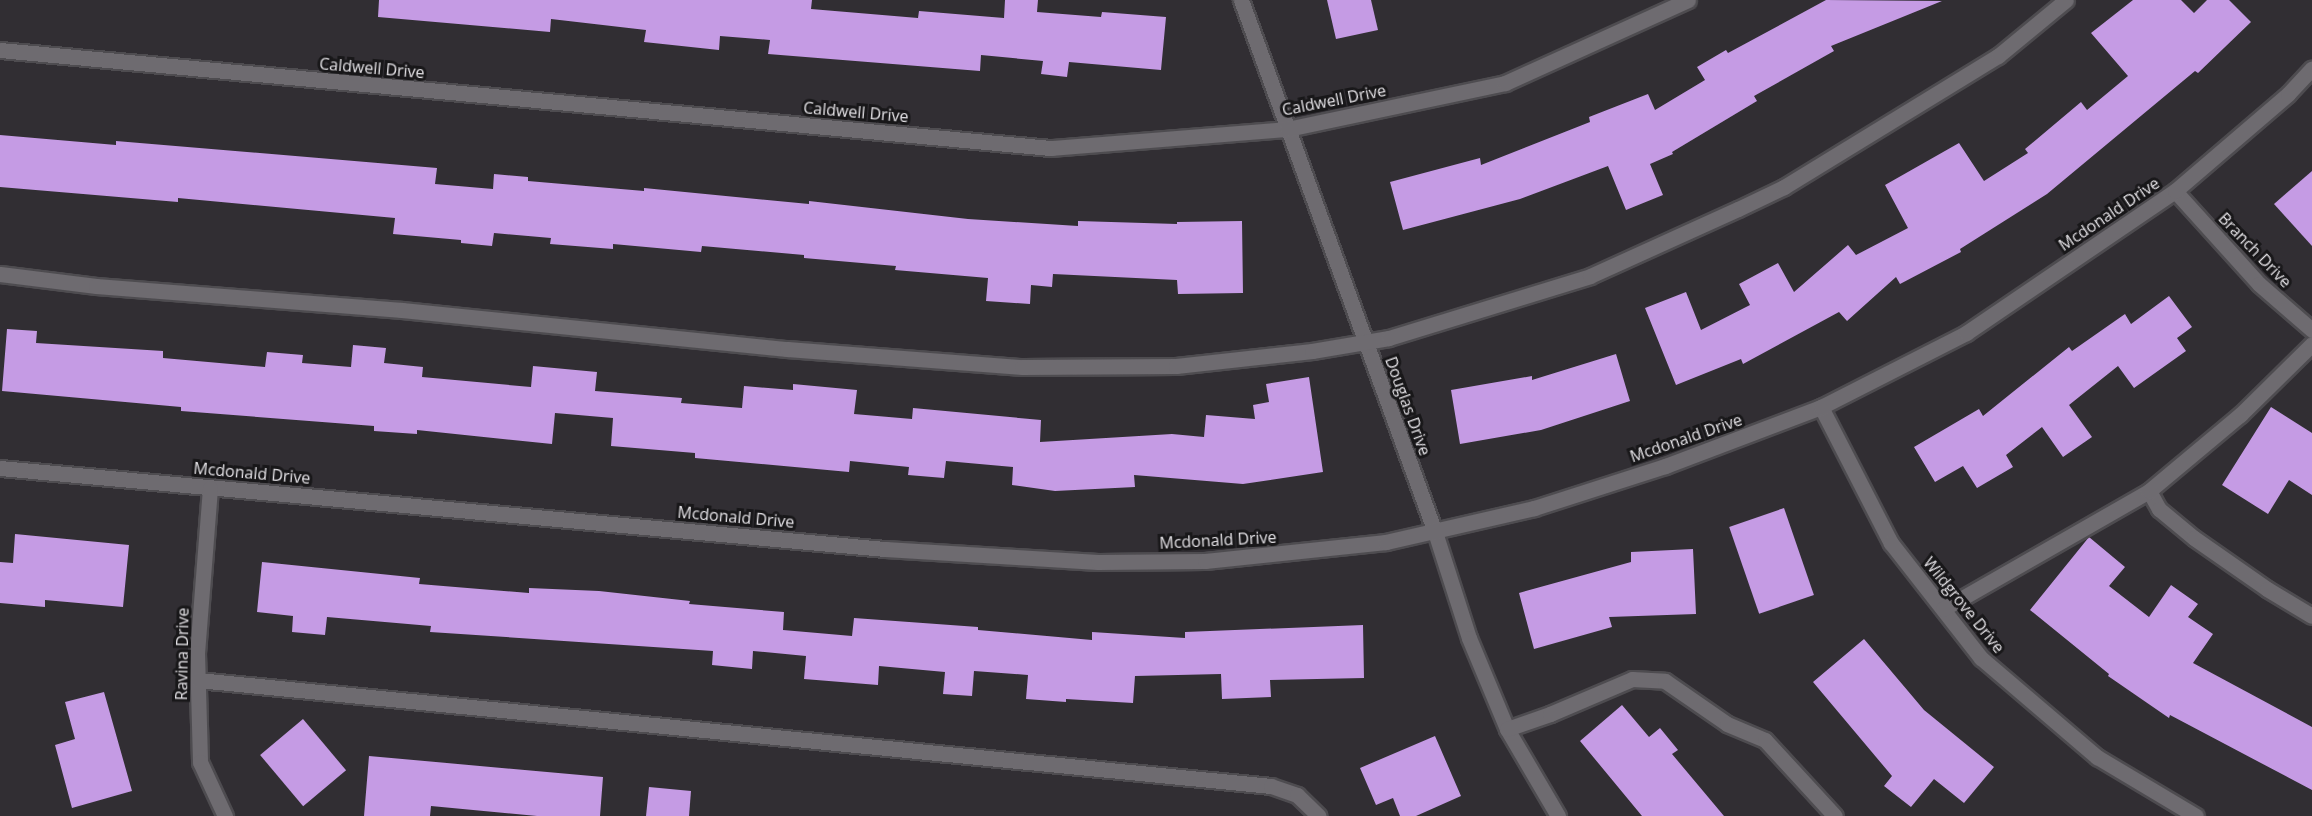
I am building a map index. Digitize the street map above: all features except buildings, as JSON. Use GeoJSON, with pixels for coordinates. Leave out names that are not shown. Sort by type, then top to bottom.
{"type":"FeatureCollection","features":[{"type":"Feature","properties":{"kind":"street","name":"Douglas Drive"},"geometry":{"type":"LineString","coordinates":[[1241,0],[1435,532],[1469,638],[1507,729],[1558,816]]}},
{"type":"Feature","properties":{"kind":"street","name":"Caldwell Drive"},"geometry":{"type":"LineString","coordinates":[[0,50],[1051,148],[1287,129],[1505,83],[1688,0]]}},
{"type":"Feature","properties":{"kind":"street"},"geometry":{"type":"LineString","coordinates":[[0,274],[96,286],[402,310],[786,350],[1022,367],[1176,366],[1366,344],[1590,276],[1784,187],[1998,56],[2066,0]]}},
{"type":"Feature","properties":{"kind":"street","name":"Mcdonald Drive"},"geometry":{"type":"LineString","coordinates":[[0,468],[885,549],[1098,562],[1216,560],[1386,542],[1534,508],[1665,466],[1821,407],[1966,333],[2175,191],[2288,94],[2312,68]]}},
{"type":"Feature","properties":{"kind":"street","name":"Branch Drive"},"geometry":{"type":"LineString","coordinates":[[2175,191],[2259,284],[2312,330]]}},
{"type":"Feature","properties":{"kind":"street"},"geometry":{"type":"LineString","coordinates":[[1943,609],[2149,491],[2240,415],[2312,344]]}},
{"type":"Feature","properties":{"kind":"street","name":"Wildgrove Drive"},"geometry":{"type":"LineString","coordinates":[[1821,407],[1891,543],[1981,658],[2097,757],[2196,816]]}},
{"type":"Feature","properties":{"kind":"street","name":"Ravina Drive"},"geometry":{"type":"LineString","coordinates":[[210,488],[197,653],[200,762],[225,816]]}},
{"type":"Feature","properties":{"kind":"street"},"geometry":{"type":"LineString","coordinates":[[2149,491],[2159,509],[2194,538],[2267,589],[2312,616]]}},
{"type":"Feature","properties":{"kind":"street"},"geometry":{"type":"LineString","coordinates":[[1507,729],[1550,714],[1632,679],[1665,681],[1727,724],[1764,740],[1835,816]]}},
{"type":"Feature","properties":{"kind":"street"},"geometry":{"type":"LineString","coordinates":[[198,680],[1271,786],[1297,795],[1318,816]]}}]}
